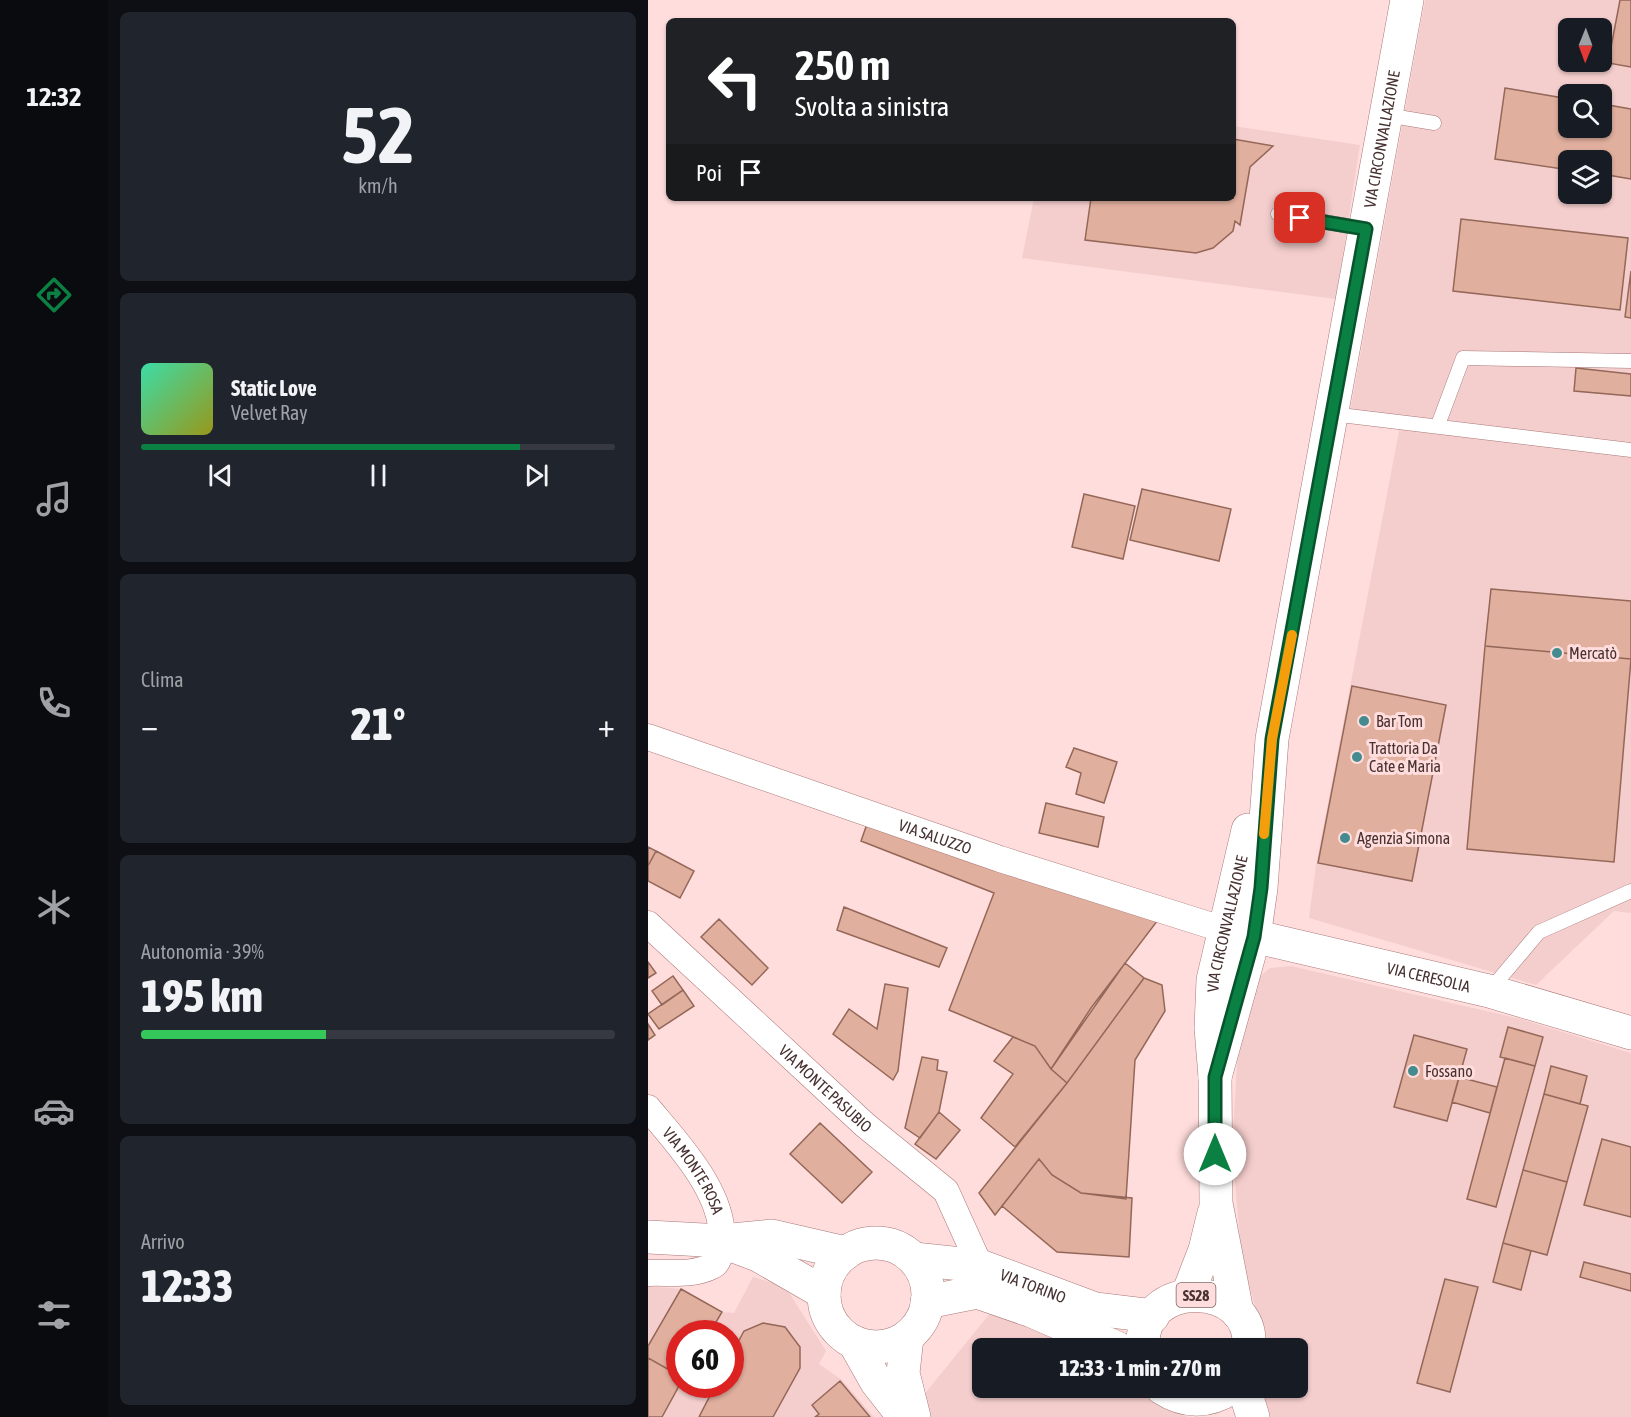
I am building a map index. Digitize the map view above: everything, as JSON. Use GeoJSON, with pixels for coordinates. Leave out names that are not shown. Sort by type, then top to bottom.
{"type":"FeatureCollection","features":[{"type":"Feature","properties":{"kind":"main road","name":"VIA CIRCONVALLAZIONE"},"geometry":{"type":"LineString","coordinates":[[1237,1312],[1216,1203],[1215,1077],[1239,933],[1261,888],[1272,739],[1407,0]]}},
{"type":"Feature","properties":{"kind":"main road","name":"VIA CERESOLIA"},"geometry":{"type":"LineString","coordinates":[[1239,933],[1489,991],[1631,1032]]}},
{"type":"Feature","properties":{"kind":"main road","name":"VIA CIRCONVALLAZIONE"},"geometry":{"type":"LineString","coordinates":[[1188,1294],[1205,1250],[1216,1203]]}},
{"type":"Feature","properties":{"kind":"main road"},"geometry":{"type":"LineString","coordinates":[[648,1237],[722,1241],[772,1236],[846,1253]]}},
{"type":"Feature","properties":{"kind":"main road"},"geometry":{"type":"LineString","coordinates":[[722,1241],[758,1255],[824,1293]]}},
{"type":"Feature","properties":{"kind":"main road","name":"VIA TORINO"},"geometry":{"type":"LineString","coordinates":[[846,1253],[859,1246],[874,1243],[895,1248],[914,1259],[980,1266],[1095,1309],[1153,1316]]}},
{"type":"Feature","properties":{"kind":"main road"},"geometry":{"type":"LineString","coordinates":[[846,1253],[834,1264],[827,1278],[824,1293],[825,1309],[841,1334],[854,1342],[881,1347],[907,1337],[924,1316],[927,1287],[914,1259]]}},
{"type":"Feature","properties":{"kind":"main road","name":"VIA TORINO"},"geometry":{"type":"LineString","coordinates":[[927,1302],[977,1292],[1032,1311],[1094,1338]]}},
{"type":"Feature","properties":{"kind":"main road","name":"SS28"},"geometry":{"type":"LineString","coordinates":[[1153,1316],[1162,1306],[1188,1294],[1206,1295],[1223,1301],[1237,1312],[1246,1327],[1248,1338]]}},
{"type":"Feature","properties":{"kind":"main road"},"geometry":{"type":"LineString","coordinates":[[1145,1338],[1146,1329],[1153,1316]]}},
{"type":"Feature","properties":{"kind":"main road"},"geometry":{"type":"LineString","coordinates":[[907,1337],[903,1373],[914,1417]]}},
{"type":"Feature","properties":{"kind":"main road"},"geometry":{"type":"LineString","coordinates":[[854,1342],[876,1381],[904,1417]]}},
{"type":"Feature","properties":{"kind":"main road"},"geometry":{"type":"LineString","coordinates":[[1185,1401],[1210,1398]]}},
{"type":"Feature","properties":{"kind":"main road"},"geometry":{"type":"LineString","coordinates":[[1247,1398],[1253,1417]]}},
{"type":"Feature","properties":{"kind":"street","name":"VIA SALUZZO"},"geometry":{"type":"LineString","coordinates":[[648,737],[1000,860],[1239,933]]}},
{"type":"Feature","properties":{"kind":"street","name":"VIA MONTE PASUBIO"},"geometry":{"type":"LineString","coordinates":[[648,924],[865,1125],[946,1191],[980,1266]]}},
{"type":"Feature","properties":{"kind":"street","name":"VIA MONTE ROSA"},"geometry":{"type":"LineString","coordinates":[[648,1108],[714,1195],[721,1221],[722,1241]]}},
{"type":"Feature","properties":{"kind":"street"},"geometry":{"type":"LineString","coordinates":[[648,1273],[692,1272],[714,1266],[719,1258],[722,1241]]}},
{"type":"Feature","properties":{"kind":"lane"},"geometry":{"type":"LineString","coordinates":[[1386,115],[1434,123]]}},
{"type":"Feature","properties":{"kind":"lane"},"geometry":{"type":"LineString","coordinates":[[1278,214],[1366,229]]}},
{"type":"Feature","properties":{"kind":"lane"},"geometry":{"type":"LineString","coordinates":[[1438,425],[1463,358],[1631,362]]}},
{"type":"Feature","properties":{"kind":"lane"},"geometry":{"type":"LineString","coordinates":[[1332,414],[1631,450]]}},
{"type":"Feature","properties":{"kind":"lane"},"geometry":{"type":"LineString","coordinates":[[1489,991],[1539,932],[1631,891]]}},
{"type":"Feature","properties":{"kind":"shaded area"},"geometry":{"type":"Polygon","coordinates":[[[1425,0],[1631,0],[1631,913],[1614,911],[1536,985],[1309,918],[1316,865],[1400,426],[1349,417],[1425,0]]]}},
{"type":"Feature","properties":{"kind":"shaded area"},"geometry":{"type":"Polygon","coordinates":[[[1236,126],[1360,145],[1336,299],[1022,258],[1033,201],[1236,201],[1236,126]]]}},
{"type":"Feature","properties":{"kind":"shaded area"},"geometry":{"type":"Polygon","coordinates":[[[1291,966],[1521,1019],[1631,1053],[1631,1417],[1262,1417],[1263,1398],[1308,1398],[1308,1338],[1264,1338],[1242,1260],[1232,1149],[1238,1047],[1260,976],[1270,968],[1291,966]]]}},
{"type":"Feature","properties":{"kind":"shaded area"},"geometry":{"type":"Polygon","coordinates":[[[753,1277],[776,1284],[790,1294],[826,1351],[819,1364],[842,1380],[874,1417],[648,1417],[648,1286],[681,1289],[722,1312],[734,1313],[753,1277]]]}},
{"type":"Feature","properties":{"kind":"shaded area"},"geometry":{"type":"Polygon","coordinates":[[[992,1311],[1061,1338],[972,1338],[972,1398],[1154,1398],[1166,1408],[1188,1417],[926,1417],[918,1402],[992,1311]]]}},
{"type":"Feature","properties":{"kind":"building"},"geometry":{"type":"Polygon","coordinates":[[[1620,0],[1631,0],[1631,67],[1612,64],[1612,42],[1620,0]]]}},
{"type":"Feature","properties":{"kind":"building"},"geometry":{"type":"Polygon","coordinates":[[[1505,88],[1558,97],[1558,138],[1612,138],[1612,106],[1631,109],[1631,179],[1612,176],[1612,150],[1558,150],[1558,168],[1495,159],[1505,88]]]}},
{"type":"Feature","properties":{"kind":"building"},"geometry":{"type":"Polygon","coordinates":[[[1236,140],[1273,146],[1250,167],[1240,225],[1235,221],[1233,231],[1213,248],[1196,253],[1085,240],[1091,201],[1236,201],[1236,140]]]}},
{"type":"Feature","properties":{"kind":"building"},"geometry":{"type":"Polygon","coordinates":[[[1461,219],[1628,238],[1620,310],[1453,291],[1461,219]]]}},
{"type":"Feature","properties":{"kind":"building"},"geometry":{"type":"Polygon","coordinates":[[[1631,271],[1631,318],[1625,317],[1631,271]]]}},
{"type":"Feature","properties":{"kind":"building"},"geometry":{"type":"Polygon","coordinates":[[[1576,368],[1631,374],[1631,396],[1574,391],[1576,368]]]}},
{"type":"Feature","properties":{"kind":"building"},"geometry":{"type":"Polygon","coordinates":[[[1142,489],[1231,509],[1219,561],[1130,540],[1142,489]]]}},
{"type":"Feature","properties":{"kind":"building"},"geometry":{"type":"Polygon","coordinates":[[[1084,494],[1135,506],[1123,559],[1072,547],[1084,494]]]}},
{"type":"Feature","properties":{"kind":"building"},"geometry":{"type":"Polygon","coordinates":[[[1491,589],[1631,601],[1631,659],[1485,646],[1491,589]]]}},
{"type":"Feature","properties":{"kind":"building"},"geometry":{"type":"Polygon","coordinates":[[[1485,646],[1631,659],[1614,862],[1467,849],[1485,646]]]}},
{"type":"Feature","properties":{"kind":"building"},"geometry":{"type":"Polygon","coordinates":[[[1352,686],[1446,705],[1412,881],[1318,863],[1352,686]]]}},
{"type":"Feature","properties":{"kind":"building"},"geometry":{"type":"Polygon","coordinates":[[[1074,748],[1117,762],[1104,803],[1076,794],[1081,773],[1066,767],[1074,748]]]}},
{"type":"Feature","properties":{"kind":"building"},"geometry":{"type":"Polygon","coordinates":[[[1046,803],[1104,817],[1098,847],[1039,833],[1046,803]]]}},
{"type":"Feature","properties":{"kind":"building"},"geometry":{"type":"Polygon","coordinates":[[[867,824],[1158,920],[1091,1008],[1051,1069],[1035,1046],[949,1010],[994,893],[861,841],[867,824]]]}},
{"type":"Feature","properties":{"kind":"building"},"geometry":{"type":"Polygon","coordinates":[[[648,847],[656,851],[648,866],[648,847]]]}},
{"type":"Feature","properties":{"kind":"building"},"geometry":{"type":"Polygon","coordinates":[[[656,851],[694,871],[680,898],[648,881],[648,866],[656,851]]]}},
{"type":"Feature","properties":{"kind":"building"},"geometry":{"type":"Polygon","coordinates":[[[844,907],[947,948],[939,967],[837,930],[844,907]]]}},
{"type":"Feature","properties":{"kind":"building"},"geometry":{"type":"Polygon","coordinates":[[[719,919],[768,968],[752,985],[701,937],[719,919]]]}},
{"type":"Feature","properties":{"kind":"building"},"geometry":{"type":"Polygon","coordinates":[[[648,962],[656,973],[648,978],[648,962]]]}},
{"type":"Feature","properties":{"kind":"building"},"geometry":{"type":"Polygon","coordinates":[[[1125,963],[1144,978],[1067,1083],[1051,1069],[1125,963]]]}},
{"type":"Feature","properties":{"kind":"building"},"geometry":{"type":"Polygon","coordinates":[[[673,976],[683,990],[662,1005],[652,991],[673,976]]]}},
{"type":"Feature","properties":{"kind":"building"},"geometry":{"type":"Polygon","coordinates":[[[1144,978],[1162,985],[1165,1011],[1135,1060],[1126,1199],[1081,1193],[1052,1175],[1039,1159],[995,1215],[979,1193],[1067,1083],[1144,978]]]}},
{"type":"Feature","properties":{"kind":"building"},"geometry":{"type":"Polygon","coordinates":[[[885,984],[908,988],[898,1071],[893,1080],[833,1034],[849,1009],[877,1029],[885,984]]]}},
{"type":"Feature","properties":{"kind":"building"},"geometry":{"type":"Polygon","coordinates":[[[683,990],[694,1006],[659,1029],[648,1014],[683,990]]]}},
{"type":"Feature","properties":{"kind":"building"},"geometry":{"type":"Polygon","coordinates":[[[648,1024],[655,1035],[648,1040],[648,1024]]]}},
{"type":"Feature","properties":{"kind":"building"},"geometry":{"type":"Polygon","coordinates":[[[1508,1027],[1543,1037],[1535,1066],[1500,1057],[1508,1027]]]}},
{"type":"Feature","properties":{"kind":"building"},"geometry":{"type":"Polygon","coordinates":[[[1414,1035],[1467,1049],[1447,1121],[1394,1107],[1414,1035]]]}},
{"type":"Feature","properties":{"kind":"building"},"geometry":{"type":"Polygon","coordinates":[[[1013,1037],[1035,1046],[1051,1069],[1067,1083],[1015,1147],[981,1118],[1013,1074],[994,1061],[1013,1037]]]}},
{"type":"Feature","properties":{"kind":"building"},"geometry":{"type":"Polygon","coordinates":[[[922,1057],[938,1060],[937,1070],[947,1072],[939,1112],[920,1138],[905,1128],[922,1057]]]}},
{"type":"Feature","properties":{"kind":"building"},"geometry":{"type":"Polygon","coordinates":[[[1505,1058],[1535,1066],[1496,1207],[1467,1199],[1505,1058]]]}},
{"type":"Feature","properties":{"kind":"building"},"geometry":{"type":"Polygon","coordinates":[[[1551,1066],[1587,1076],[1580,1104],[1544,1094],[1551,1066]]]}},
{"type":"Feature","properties":{"kind":"building"},"geometry":{"type":"Polygon","coordinates":[[[1459,1077],[1497,1087],[1490,1113],[1452,1102],[1459,1077]]]}},
{"type":"Feature","properties":{"kind":"building"},"geometry":{"type":"Polygon","coordinates":[[[1544,1094],[1588,1106],[1567,1182],[1523,1170],[1544,1094]]]}},
{"type":"Feature","properties":{"kind":"building"},"geometry":{"type":"Polygon","coordinates":[[[939,1112],[960,1130],[936,1159],[915,1144],[939,1112]]]}},
{"type":"Feature","properties":{"kind":"building"},"geometry":{"type":"Polygon","coordinates":[[[820,1123],[872,1172],[842,1203],[790,1154],[820,1123]]]}},
{"type":"Feature","properties":{"kind":"building"},"geometry":{"type":"Polygon","coordinates":[[[1602,1139],[1631,1147],[1631,1217],[1584,1205],[1602,1139]]]}},
{"type":"Feature","properties":{"kind":"building"},"geometry":{"type":"Polygon","coordinates":[[[1039,1159],[1052,1175],[1081,1193],[1132,1198],[1129,1257],[1057,1252],[1002,1206],[1039,1159]]]}},
{"type":"Feature","properties":{"kind":"building"},"geometry":{"type":"Polygon","coordinates":[[[1523,1170],[1567,1182],[1547,1255],[1503,1243],[1523,1170]]]}},
{"type":"Feature","properties":{"kind":"building"},"geometry":{"type":"Polygon","coordinates":[[[1503,1243],[1531,1251],[1521,1290],[1493,1282],[1503,1243]]]}},
{"type":"Feature","properties":{"kind":"building"},"geometry":{"type":"Polygon","coordinates":[[[1584,1262],[1631,1274],[1631,1291],[1580,1277],[1584,1262]]]}},
{"type":"Feature","properties":{"kind":"building"},"geometry":{"type":"Polygon","coordinates":[[[1445,1279],[1478,1287],[1450,1392],[1417,1383],[1445,1279]]]}},
{"type":"Feature","properties":{"kind":"building"},"geometry":{"type":"Polygon","coordinates":[[[681,1289],[722,1312],[717,1320],[666,1320],[666,1368],[648,1358],[648,1346],[681,1289]]]}},
{"type":"Feature","properties":{"kind":"building"},"geometry":{"type":"Polygon","coordinates":[[[763,1323],[785,1327],[800,1347],[800,1368],[773,1417],[699,1417],[709,1398],[744,1398],[744,1331],[763,1323]]]}},
{"type":"Feature","properties":{"kind":"building"},"geometry":{"type":"Polygon","coordinates":[[[648,1358],[666,1368],[666,1398],[672,1398],[662,1417],[648,1417],[648,1358]]]}},
{"type":"Feature","properties":{"kind":"building"},"geometry":{"type":"Polygon","coordinates":[[[840,1381],[870,1417],[815,1417],[819,1414],[812,1405],[840,1381]]]}},
{"type":"Feature","properties":{"kind":"slow traffic"},"geometry":{"type":"LineString","coordinates":[[1264,834],[1272,739],[1292,635]]}},
{"type":"Feature","properties":{"kind":"place","name":"Mercatò"},"geometry":{"type":"Point","coordinates":[1557,653]}},
{"type":"Feature","properties":{"kind":"place","name":"Bar Tom"},"geometry":{"type":"Point","coordinates":[1364,721]}},
{"type":"Feature","properties":{"kind":"place","name":"Trattoria Da Cate e Maria"},"geometry":{"type":"Point","coordinates":[1357,757]}},
{"type":"Feature","properties":{"kind":"place","name":"Agenzia Simona"},"geometry":{"type":"Point","coordinates":[1345,838]}},
{"type":"Feature","properties":{"kind":"place","name":"Fossano"},"geometry":{"type":"Point","coordinates":[1413,1071]}},
{"type":"Feature","properties":{"kind":"route"},"geometry":{"type":"LineString","coordinates":[[1215,1154],[1215,1077],[1254,937],[1261,888],[1272,739],[1366,229],[1300,218]]}}]}
